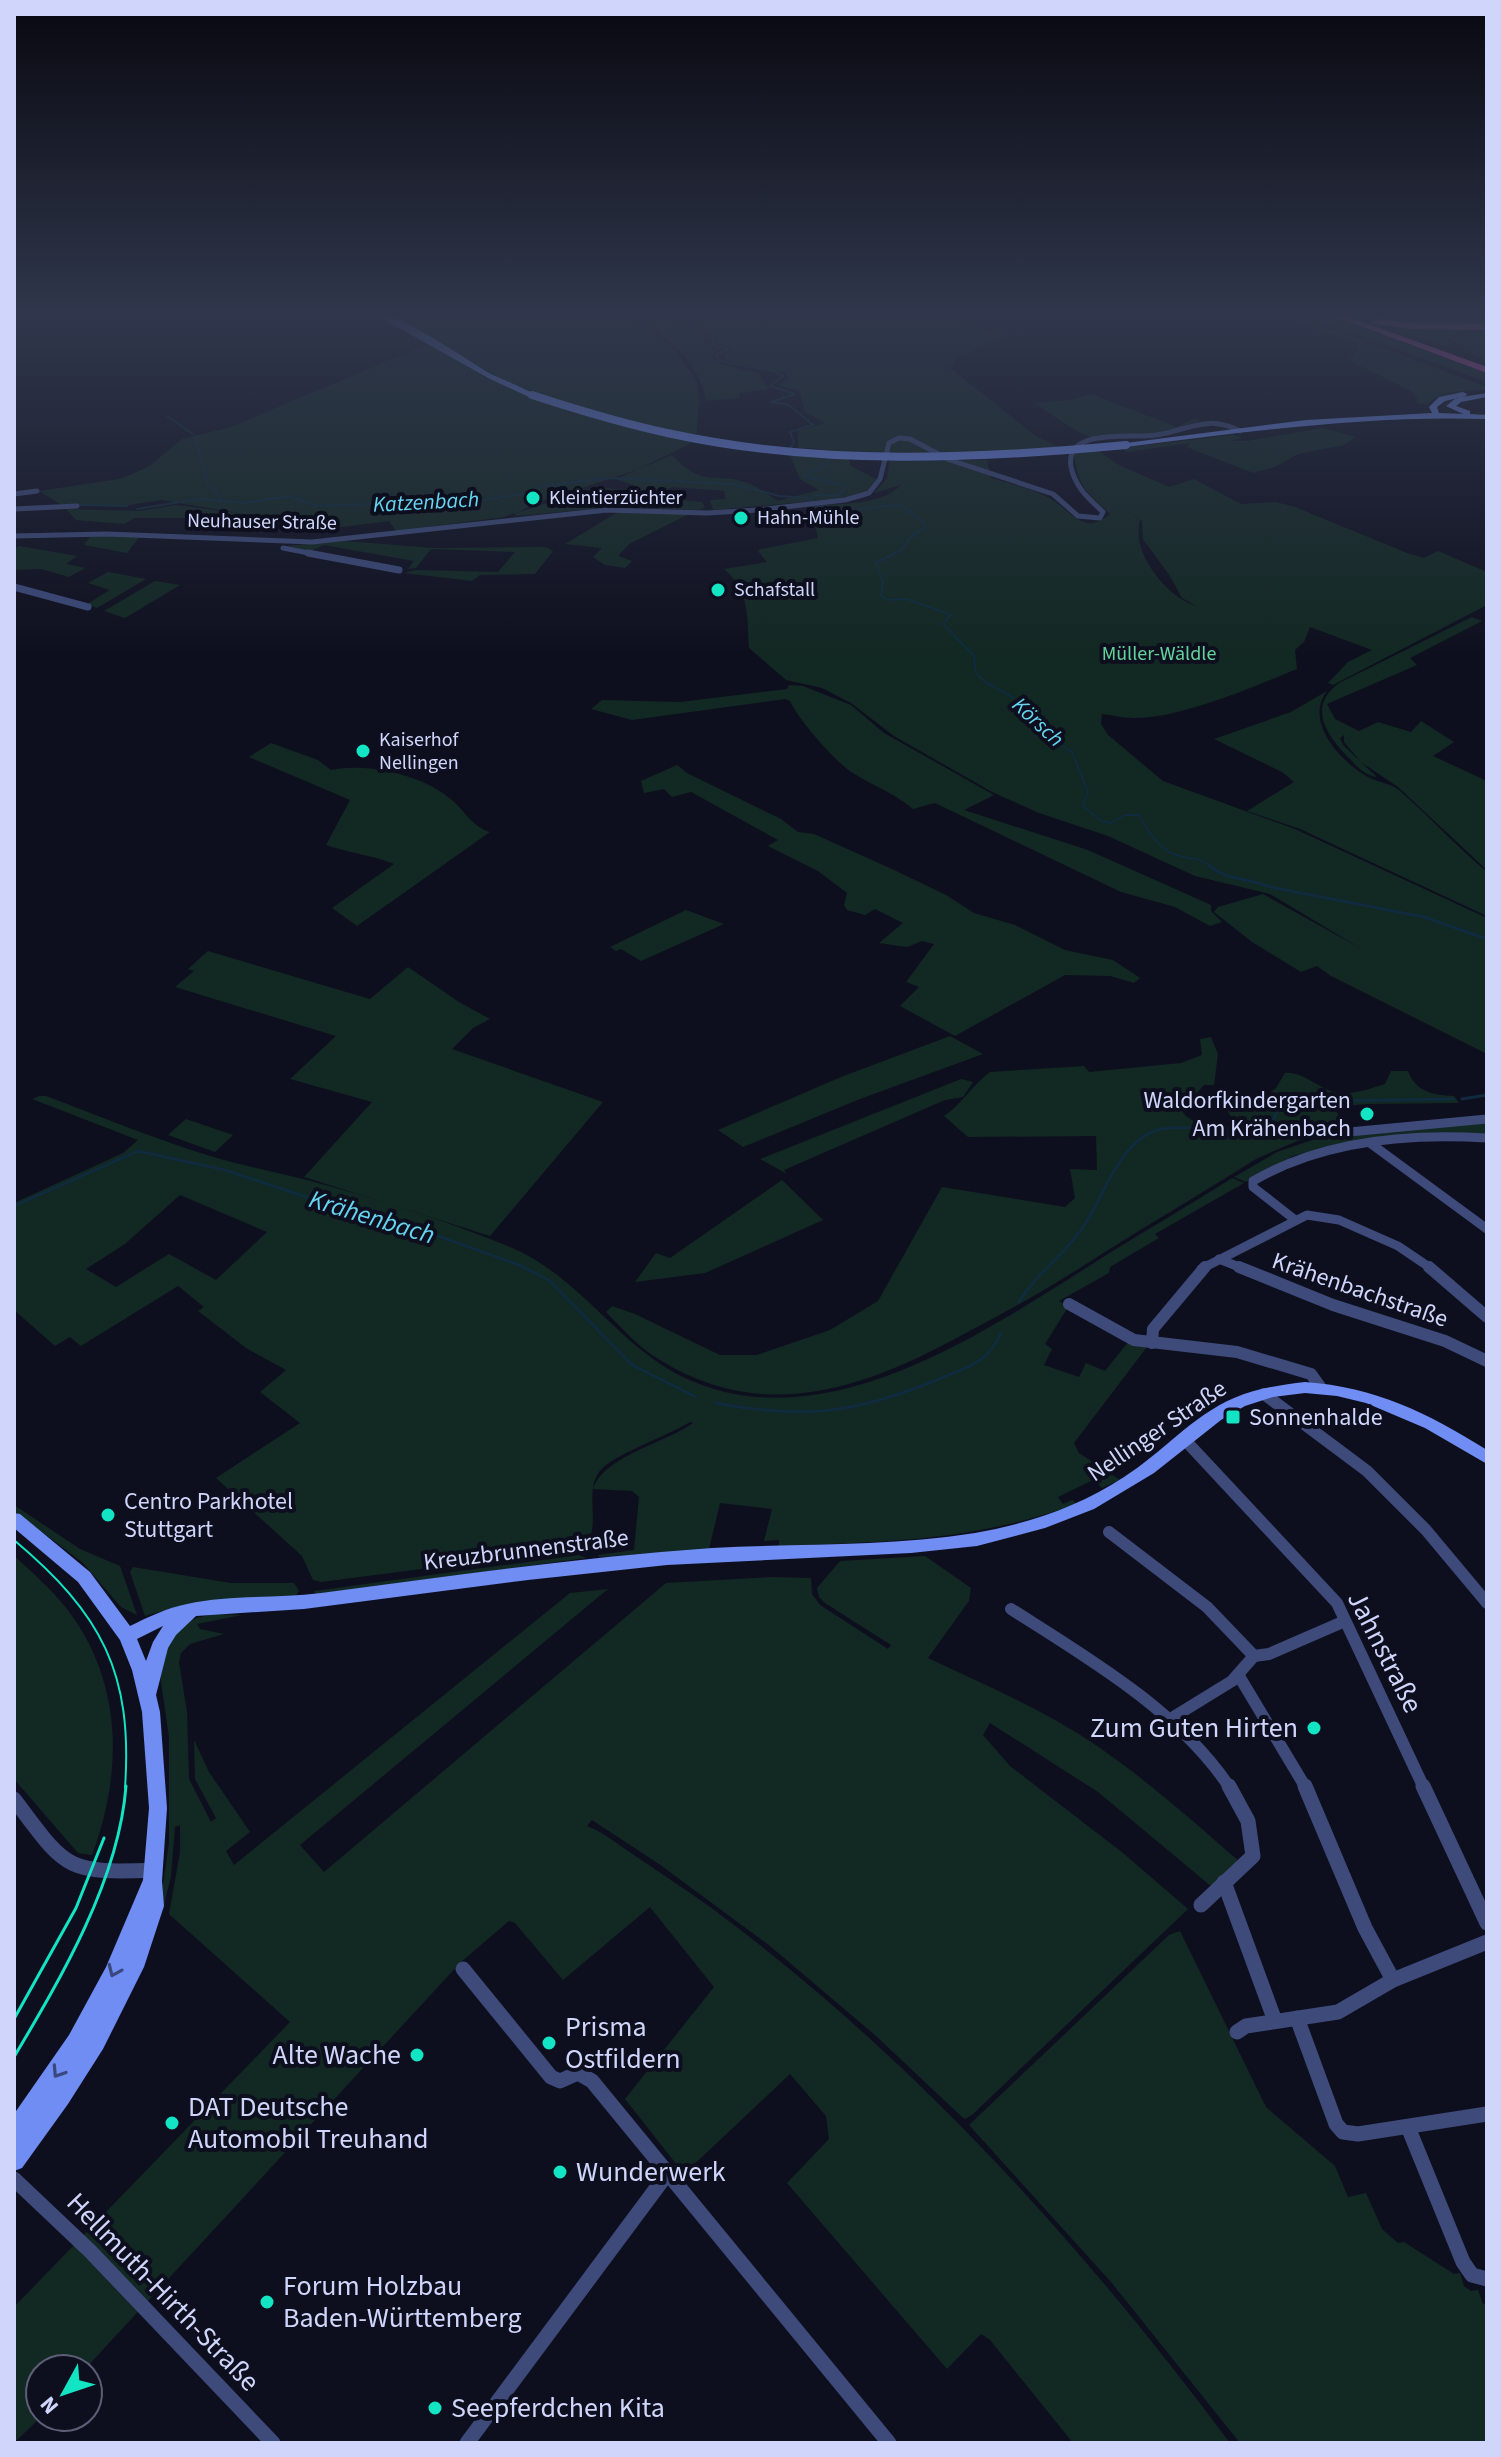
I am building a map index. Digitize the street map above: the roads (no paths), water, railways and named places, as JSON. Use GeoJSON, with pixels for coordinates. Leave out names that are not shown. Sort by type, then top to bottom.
{"type":"FeatureCollection","features":[{"type":"Feature","properties":{"kind":"main road"},"geometry":{"type":"LineString","coordinates":[[644,427],[810,451],[977,456],[1126,445],[1276,427]]}},
{"type":"Feature","properties":{"kind":"main road","name":"Nellinger Straße"},"geometry":{"type":"LineString","coordinates":[[937,1544],[1013,1531],[1083,1507],[1128,1483],[1228,1409],[1287,1388],[1321,1388],[1358,1394],[1395,1408],[1487,1458]]}},
{"type":"Feature","properties":{"kind":"main road"},"geometry":{"type":"LineString","coordinates":[[14,1519],[84,1577],[127,1636],[149,1697]]}},
{"type":"Feature","properties":{"kind":"main road","name":"Kreuzbrunnenstraße"},"geometry":{"type":"LineString","coordinates":[[127,1636],[163,1619],[197,1609],[306,1602],[649,1560],[937,1544]]}},
{"type":"Feature","properties":{"kind":"main road"},"geometry":{"type":"LineString","coordinates":[[14,2160],[61,2097],[118,2002],[154,1906],[158,1780],[149,1697],[154,1657],[162,1638],[197,1609]]}},
{"type":"Feature","properties":{"kind":"main road"},"geometry":{"type":"LineString","coordinates":[[14,2132],[84,2031],[108,1985],[153,1875]]}},
{"type":"Feature","properties":{"kind":"street","name":"Neuhauser Straße"},"geometry":{"type":"LineString","coordinates":[[14,536],[107,534],[329,541],[607,510],[717,513],[803,505],[853,498],[872,491],[880,479],[889,443],[905,438],[962,465],[1053,494],[1078,516],[1100,518],[1103,512],[1085,497],[1073,478],[1070,454],[1078,443],[1166,433],[1192,427]]}},
{"type":"Feature","properties":{"kind":"street","name":"Neuhauser Straße"},"geometry":{"type":"LineString","coordinates":[[1231,427],[1240,431]]}},
{"type":"Feature","properties":{"kind":"street"},"geometry":{"type":"LineString","coordinates":[[14,494],[37,491]]}},
{"type":"Feature","properties":{"kind":"street"},"geometry":{"type":"LineString","coordinates":[[14,509],[77,506]]}},
{"type":"Feature","properties":{"kind":"street"},"geometry":{"type":"LineString","coordinates":[[250,540],[341,561],[399,570]]}},
{"type":"Feature","properties":{"kind":"street"},"geometry":{"type":"LineString","coordinates":[[14,587],[88,607]]}},
{"type":"Feature","properties":{"kind":"street"},"geometry":{"type":"LineString","coordinates":[[1349,1132],[1487,1119]]}},
{"type":"Feature","properties":{"kind":"street"},"geometry":{"type":"LineString","coordinates":[[1294,1219],[1253,1187],[1252,1182],[1300,1157],[1370,1143],[1487,1138]]}},
{"type":"Feature","properties":{"kind":"street"},"geometry":{"type":"LineString","coordinates":[[1370,1143],[1487,1229]]}},
{"type":"Feature","properties":{"kind":"street"},"geometry":{"type":"LineString","coordinates":[[1152,1343],[1152,1330],[1199,1271],[1294,1219],[1307,1215],[1330,1217],[1394,1243],[1435,1271],[1487,1317]]}},
{"type":"Feature","properties":{"kind":"street","name":"Krähenbachstraße"},"geometry":{"type":"LineString","coordinates":[[1219,1259],[1333,1305],[1439,1338],[1487,1361]]}},
{"type":"Feature","properties":{"kind":"street"},"geometry":{"type":"LineString","coordinates":[[1069,1304],[1131,1338],[1243,1353],[1311,1374],[1321,1388]]}},
{"type":"Feature","properties":{"kind":"street"},"geometry":{"type":"LineString","coordinates":[[1264,1394],[1367,1471],[1426,1530],[1487,1603]]}},
{"type":"Feature","properties":{"kind":"street","name":"Jahnstraße"},"geometry":{"type":"LineString","coordinates":[[1185,1440],[1332,1596],[1418,1771],[1487,1923]]}},
{"type":"Feature","properties":{"kind":"street"},"geometry":{"type":"LineString","coordinates":[[1109,1532],[1244,1641],[1254,1656]]}},
{"type":"Feature","properties":{"kind":"street"},"geometry":{"type":"LineString","coordinates":[[1011,1609],[1102,1670],[1167,1721],[1221,1772],[1249,1819],[1253,1856],[1201,1905]]}},
{"type":"Feature","properties":{"kind":"street"},"geometry":{"type":"LineString","coordinates":[[1167,1721],[1239,1676],[1254,1656],[1269,1654],[1345,1621]]}},
{"type":"Feature","properties":{"kind":"street"},"geometry":{"type":"LineString","coordinates":[[1239,1676],[1300,1774],[1365,1928],[1393,1980]]}},
{"type":"Feature","properties":{"kind":"street"},"geometry":{"type":"LineString","coordinates":[[14,1799],[59,1856],[69,1863],[153,1875]]}},
{"type":"Feature","properties":{"kind":"street"},"geometry":{"type":"LineString","coordinates":[[1224,1882],[1275,2021]]}},
{"type":"Feature","properties":{"kind":"street"},"geometry":{"type":"LineString","coordinates":[[1237,2032],[1246,2026],[1338,2012],[1393,1980],[1487,1942]]}},
{"type":"Feature","properties":{"kind":"street"},"geometry":{"type":"LineString","coordinates":[[463,1969],[547,2074],[560,2081],[578,2073],[589,2077],[889,2443]]}},
{"type":"Feature","properties":{"kind":"street"},"geometry":{"type":"LineString","coordinates":[[1297,2018],[1341,2131],[1352,2135],[1487,2114]]}},
{"type":"Feature","properties":{"kind":"street"},"geometry":{"type":"LineString","coordinates":[[1408,2127],[1463,2262],[1472,2275],[1487,2279]]}},
{"type":"Feature","properties":{"kind":"street"},"geometry":{"type":"LineString","coordinates":[[467,2443],[667,2174]]}},
{"type":"Feature","properties":{"kind":"street","name":"Hellmuth-Hirth-Straße"},"geometry":{"type":"LineString","coordinates":[[14,2179],[90,2251],[273,2443]]}},
{"type":"Feature","properties":{"kind":"waterway"},"geometry":{"type":"LineString","coordinates":[[182,427],[193,434]]}},
{"type":"Feature","properties":{"kind":"waterway","name":"Körsch"},"geometry":{"type":"LineString","coordinates":[[790,449],[794,442],[790,432],[808,427]]}},
{"type":"Feature","properties":{"kind":"waterway"},"geometry":{"type":"LineString","coordinates":[[195,436],[208,484]]}},
{"type":"Feature","properties":{"kind":"waterway","name":"Körsch"},"geometry":{"type":"LineString","coordinates":[[828,455],[827,465],[803,476],[843,485],[844,491],[836,496],[815,495],[809,500],[831,510],[842,511],[901,505],[925,524],[924,529],[914,534],[901,550],[876,563],[883,583],[881,596],[887,600],[907,599],[951,615],[943,624],[974,656],[976,673],[985,682],[1014,698],[1045,735],[1072,752],[1088,792],[1083,806],[1101,821],[1111,823],[1125,815],[1139,815],[1154,838],[1168,851],[1202,861],[1211,867]]}},
{"type":"Feature","properties":{"kind":"waterway","name":"Katzenbach"},"geometry":{"type":"LineString","coordinates":[[137,509],[199,499],[245,503],[289,496],[316,506],[482,500],[523,494],[543,486],[609,478],[733,484],[779,496],[808,498]]}},
{"type":"Feature","properties":{"kind":"waterway"},"geometry":{"type":"LineString","coordinates":[[211,487],[220,499]]}},
{"type":"Feature","properties":{"kind":"waterway","name":"Katzenbach"},"geometry":{"type":"LineString","coordinates":[[75,505],[127,506]]}},
{"type":"Feature","properties":{"kind":"waterway","name":"Körsch"},"geometry":{"type":"LineString","coordinates":[[1209,865],[1222,874],[1270,887],[1424,917],[1487,939]]}},
{"type":"Feature","properties":{"kind":"waterway","name":"Krähenbach"},"geometry":{"type":"LineString","coordinates":[[1462,1099],[1487,1095]]}},
{"type":"Feature","properties":{"kind":"waterway","name":"Krähenbach"},"geometry":{"type":"LineString","coordinates":[[1248,1134],[1272,1123],[1280,1105],[1307,1097],[1328,1101],[1453,1099]]}},
{"type":"Feature","properties":{"kind":"waterway","name":"Krähenbach"},"geometry":{"type":"LineString","coordinates":[[1019,1302],[1076,1237],[1115,1170],[1135,1144],[1147,1135],[1171,1128],[1236,1134]]}},
{"type":"Feature","properties":{"kind":"waterway","name":"Krähenbach"},"geometry":{"type":"LineString","coordinates":[[14,1206],[138,1151],[225,1170],[327,1204],[363,1209],[519,1265],[549,1280],[632,1365],[696,1397]]}},
{"type":"Feature","properties":{"kind":"waterway"},"geometry":{"type":"LineString","coordinates":[[716,1403],[804,1412],[856,1406],[968,1367],[990,1351],[1001,1333]]}},
{"type":"Feature","properties":{"kind":"tram line"},"geometry":{"type":"LineString","coordinates":[[14,1540],[70,1594],[106,1649],[117,1679],[123,1711],[125,1788]]}},
{"type":"Feature","properties":{"kind":"tram line"},"geometry":{"type":"LineString","coordinates":[[14,2057],[68,1961],[100,1892],[121,1821],[126,1786]]}},
{"type":"Feature","properties":{"kind":"tram line"},"geometry":{"type":"LineString","coordinates":[[14,2019],[76,1908],[104,1838]]}},
{"type":"Feature","properties":{"kind":"place","name":"Kleintierzüchter"},"geometry":{"type":"Point","coordinates":[533,498]}},
{"type":"Feature","properties":{"kind":"place","name":"Hahn-Mühle"},"geometry":{"type":"Point","coordinates":[741,518]}},
{"type":"Feature","properties":{"kind":"place","name":"Schafstall"},"geometry":{"type":"Point","coordinates":[718,590]}},
{"type":"Feature","properties":{"kind":"place","name":"Kaiserhof Nellingen"},"geometry":{"type":"Point","coordinates":[363,751]}},
{"type":"Feature","properties":{"kind":"place","name":"Waldorfkindergarten Am Krähenbach"},"geometry":{"type":"Point","coordinates":[1367,1114]}},
{"type":"Feature","properties":{"kind":"place","name":"Sonnenhalde"},"geometry":{"type":"Point","coordinates":[1233,1417]}},
{"type":"Feature","properties":{"kind":"place","name":"Centro Parkhotel Stuttgart"},"geometry":{"type":"Point","coordinates":[108,1515]}},
{"type":"Feature","properties":{"kind":"place","name":"Zum Guten Hirten"},"geometry":{"type":"Point","coordinates":[1314,1728]}},
{"type":"Feature","properties":{"kind":"place","name":"Prisma Ostfildern"},"geometry":{"type":"Point","coordinates":[549,2043]}},
{"type":"Feature","properties":{"kind":"place","name":"Alte Wache"},"geometry":{"type":"Point","coordinates":[417,2055]}},
{"type":"Feature","properties":{"kind":"place","name":"DAT Deutsche Automobil Treuhand"},"geometry":{"type":"Point","coordinates":[172,2123]}},
{"type":"Feature","properties":{"kind":"place","name":"Wunderwerk"},"geometry":{"type":"Point","coordinates":[560,2172]}},
{"type":"Feature","properties":{"kind":"place","name":"Forum Holzbau Baden-Württemberg"},"geometry":{"type":"Point","coordinates":[267,2302]}},
{"type":"Feature","properties":{"kind":"place","name":"Seepferdchen Kita"},"geometry":{"type":"Point","coordinates":[435,2408]}},
{"type":"Feature","properties":{"kind":"park label","name":"Müller-Wäldle"},"geometry":{"type":"Point","coordinates":[1159,654]}}]}
